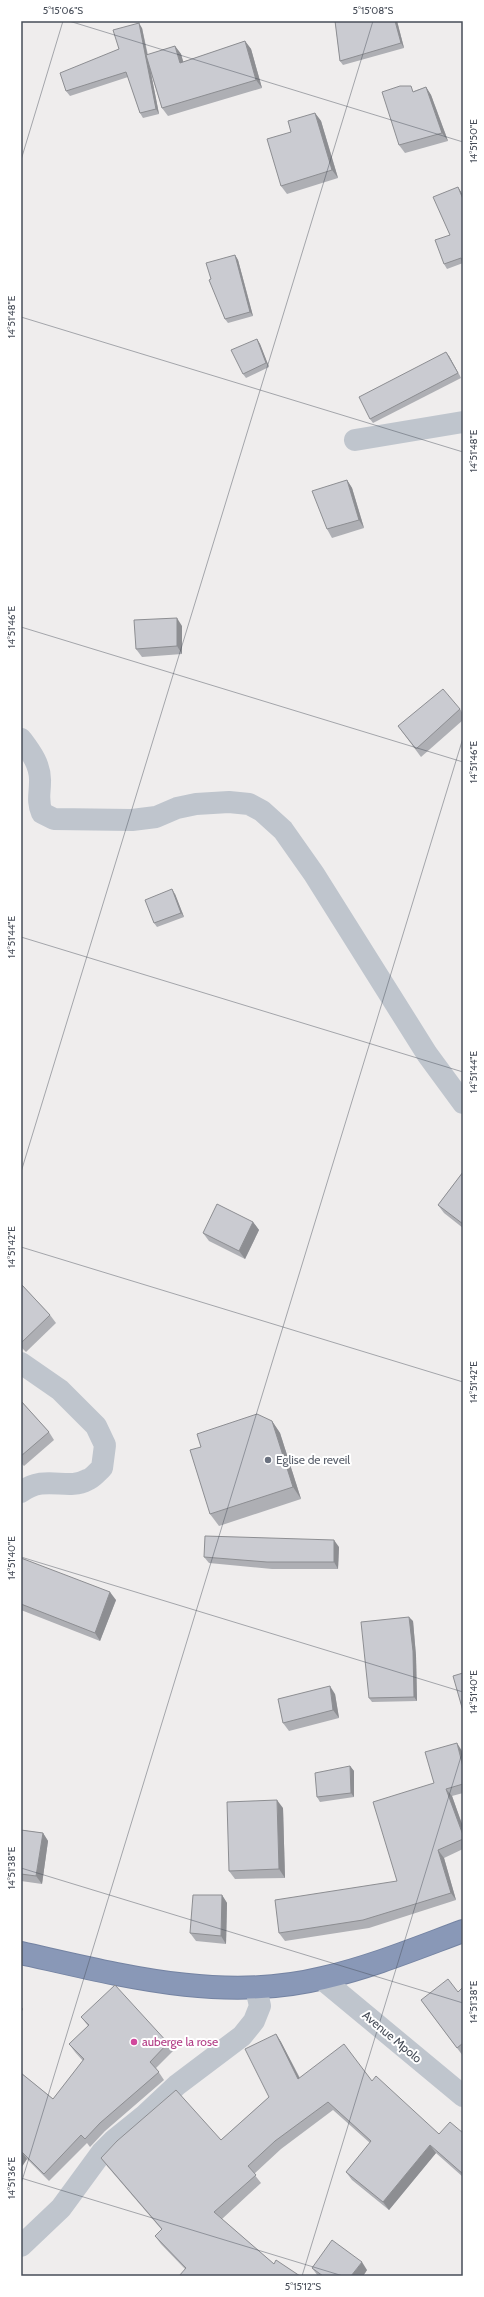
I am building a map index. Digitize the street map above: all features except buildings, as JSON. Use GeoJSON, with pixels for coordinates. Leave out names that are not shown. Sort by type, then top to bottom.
{"type":"FeatureCollection","features":[{"type":"Feature","properties":{"kind":"highway"},"geometry":{"type":"LineString","coordinates":[[21,1953],[132,1978],[202,1987],[256,1988],[322,1979],[378,1962],[463,1931]]}},
{"type":"Feature","properties":{"kind":"street"},"geometry":{"type":"LineString","coordinates":[[355,440],[463,422]]}},
{"type":"Feature","properties":{"kind":"street"},"geometry":{"type":"LineString","coordinates":[[21,739],[38,766],[40,780],[37,802],[42,813],[54,819],[132,820],[156,817],[177,808],[196,804],[222,802],[249,804],[262,811],[283,830],[314,874],[427,1054],[463,1103]]}},
{"type":"Feature","properties":{"kind":"street"},"geometry":{"type":"LineString","coordinates":[[21,1363],[60,1390],[96,1426],[105,1445],[102,1468],[87,1480],[72,1484],[45,1482],[21,1492]]}},
{"type":"Feature","properties":{"kind":"street","name":"Avenue Mpolo"},"geometry":{"type":"LineString","coordinates":[[322,1979],[463,2096]]}},
{"type":"Feature","properties":{"kind":"street"},"geometry":{"type":"LineString","coordinates":[[21,2246],[61,2208],[102,2152],[114,2140],[145,2115],[177,2085],[242,2036],[254,2021],[260,2006],[256,1988]]}},
{"type":"Feature","properties":{"kind":"place","name":"Eglise de reveil"},"geometry":{"type":"Point","coordinates":[268,1460]}},
{"type":"Feature","properties":{"kind":"place","name":"auberge la rose"},"geometry":{"type":"Point","coordinates":[134,2042]}}]}
